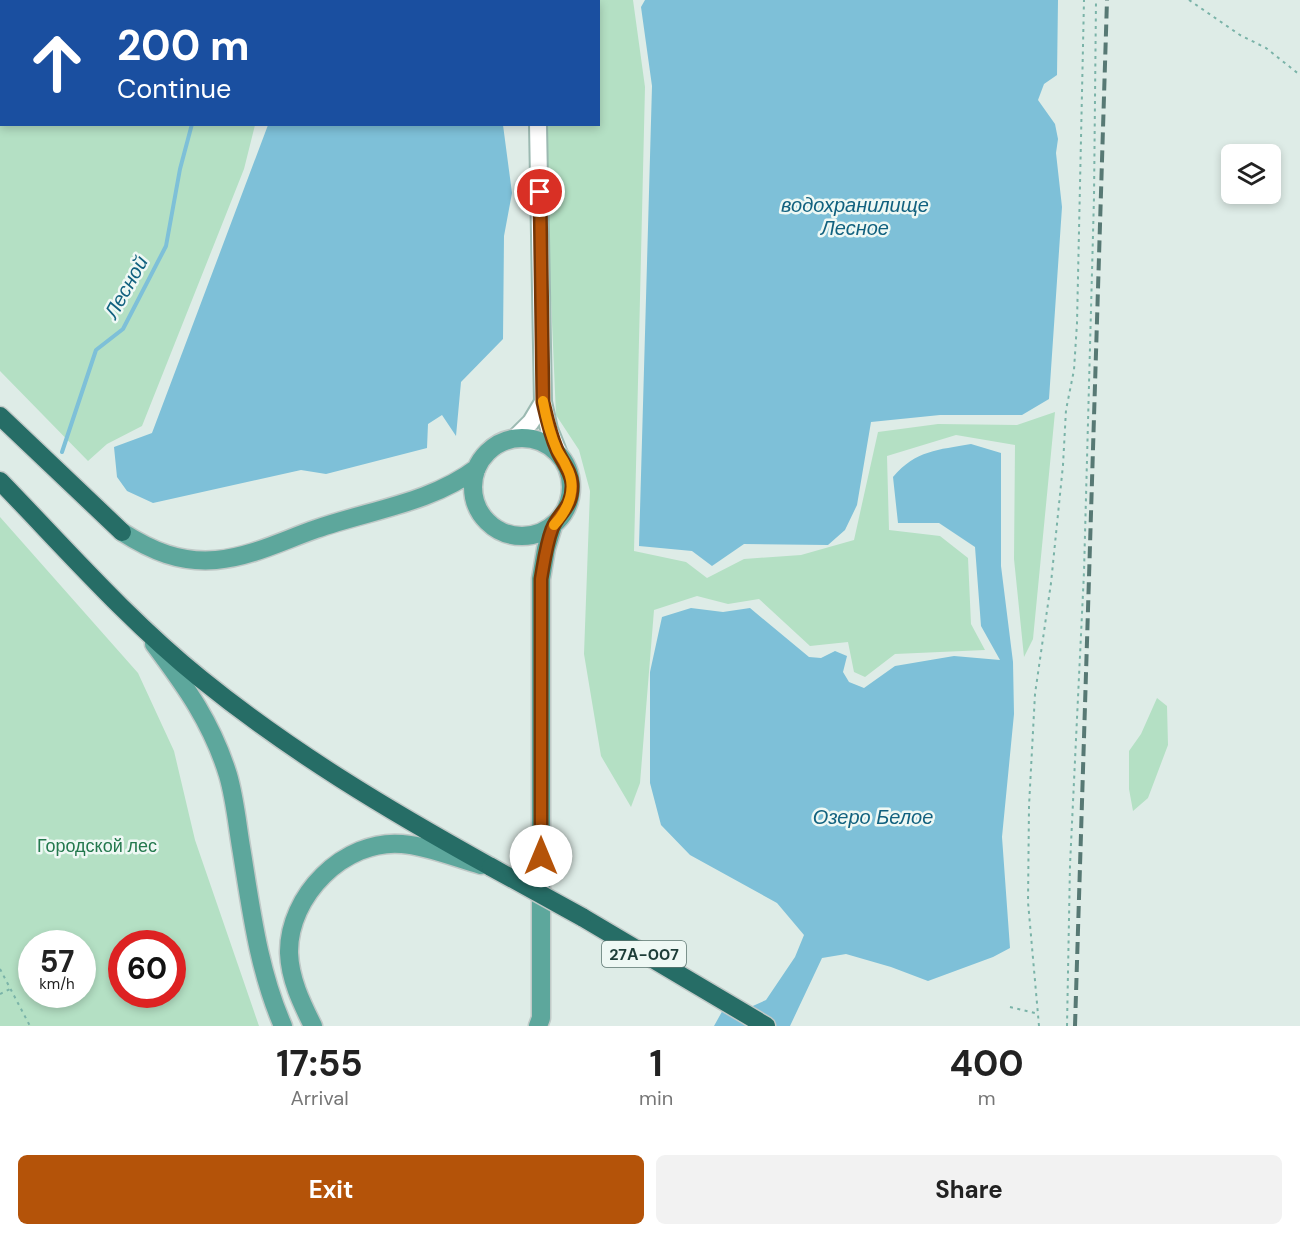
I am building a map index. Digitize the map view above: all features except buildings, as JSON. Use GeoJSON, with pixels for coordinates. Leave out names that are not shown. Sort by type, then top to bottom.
{"type":"FeatureCollection","features":[{"type":"Feature","properties":{"kind":"highway"},"geometry":{"type":"LineString","coordinates":[[0,416],[122,532]]}},
{"type":"Feature","properties":{"kind":"highway"},"geometry":{"type":"LineString","coordinates":[[0,481],[118,602]]}},
{"type":"Feature","properties":{"kind":"highway","name":"27А-007"},"geometry":{"type":"LineString","coordinates":[[118,602],[200,678],[268,730],[420,828],[582,917],[766,1026]]}},
{"type":"Feature","properties":{"kind":"main road"},"geometry":{"type":"LineString","coordinates":[[122,532],[144,546],[181,559],[232,557],[380,508],[431,495],[463,479],[477,468],[492,449],[514,439],[531,439],[546,444],[559,454],[568,468],[572,483],[570,499],[564,514],[553,526],[539,534],[523,537],[507,535],[493,527],[481,514],[475,500],[473,484],[477,468]]}},
{"type":"Feature","properties":{"kind":"main road"},"geometry":{"type":"LineString","coordinates":[[538,1026],[541,1006],[541,588],[546,549],[553,526]]}},
{"type":"Feature","properties":{"kind":"main road"},"geometry":{"type":"LineString","coordinates":[[118,602],[146,634],[196,700],[213,733],[233,796],[252,919],[262,963],[283,1026]]}},
{"type":"Feature","properties":{"kind":"main road"},"geometry":{"type":"LineString","coordinates":[[313,1026],[291,974],[289,951],[293,927],[302,902],[317,880],[337,863],[372,847],[402,844],[490,867]]}},
{"type":"Feature","properties":{"kind":"street"},"geometry":{"type":"LineString","coordinates":[[538,126],[543,402],[549,429],[559,454]]}},
{"type":"Feature","properties":{"kind":"street"},"geometry":{"type":"LineString","coordinates":[[514,439],[531,422],[543,402]]}},
{"type":"Feature","properties":{"kind":"path"},"geometry":{"type":"LineString","coordinates":[[1039,1026],[1028,902],[1029,806],[1035,694],[1051,583],[1066,410],[1074,370],[1084,0]]}},
{"type":"Feature","properties":{"kind":"path"},"geometry":{"type":"LineString","coordinates":[[1067,1026],[1070,865],[1084,572],[1094,197],[1096,0]]}},
{"type":"Feature","properties":{"kind":"path"},"geometry":{"type":"LineString","coordinates":[[1189,0],[1240,36],[1266,48],[1300,75]]}},
{"type":"Feature","properties":{"kind":"path"},"geometry":{"type":"LineString","coordinates":[[0,969],[30,1026]]}},
{"type":"Feature","properties":{"kind":"path"},"geometry":{"type":"LineString","coordinates":[[0,994],[10,989]]}},
{"type":"Feature","properties":{"kind":"path"},"geometry":{"type":"LineString","coordinates":[[1010,1007],[1039,1014]]}},
{"type":"Feature","properties":{"kind":"green space"},"geometry":{"type":"Polygon","coordinates":[[[600,0],[633,0],[645,87],[634,551],[686,562],[707,578],[744,559],[801,555],[854,540],[878,432],[938,424],[1017,425],[1055,412],[1033,639],[1024,657],[1014,559],[1015,445],[956,435],[887,456],[889,530],[940,536],[968,558],[971,624],[985,650],[895,654],[865,677],[854,672],[848,642],[810,646],[759,599],[728,604],[697,596],[654,610],[640,783],[631,807],[601,756],[584,654],[590,491],[579,450],[556,415],[547,205],[547,126],[600,126],[600,0]]]}},
{"type":"Feature","properties":{"kind":"green space"},"geometry":{"type":"Polygon","coordinates":[[[0,126],[255,126],[244,169],[142,426],[107,444],[88,461],[0,371],[0,126]]]}},
{"type":"Feature","properties":{"kind":"green space","name":"Городской лес"},"geometry":{"type":"Polygon","coordinates":[[[0,517],[138,673],[174,751],[195,840],[259,1026],[0,1026],[0,517]]]}},
{"type":"Feature","properties":{"kind":"green space"},"geometry":{"type":"Polygon","coordinates":[[[1157,698],[1167,706],[1168,745],[1148,798],[1133,811],[1129,789],[1129,751],[1141,734],[1157,698]]]}},
{"type":"Feature","properties":{"kind":"water","name":"водохранилище Лесное"},"geometry":{"type":"Polygon","coordinates":[[[645,0],[1058,0],[1057,75],[1044,84],[1038,100],[1055,124],[1062,207],[1049,399],[1022,415],[940,415],[871,422],[857,505],[845,530],[828,545],[744,544],[712,566],[692,551],[639,546],[652,86],[641,7],[645,0]]]}},
{"type":"Feature","properties":{"kind":"water"},"geometry":{"type":"Polygon","coordinates":[[[268,126],[503,126],[512,193],[504,236],[503,339],[461,382],[456,436],[442,415],[428,424],[427,448],[326,474],[301,470],[153,503],[127,491],[117,477],[114,447],[152,433],[268,126]]]}},
{"type":"Feature","properties":{"kind":"water","name":"Озеро Белое"},"geometry":{"type":"Polygon","coordinates":[[[971,444],[1001,453],[1001,566],[1013,662],[1014,714],[1002,837],[1010,948],[993,957],[928,981],[846,954],[822,958],[790,1026],[714,1026],[724,1008],[737,1013],[766,1000],[795,957],[804,935],[777,903],[690,855],[661,825],[650,783],[650,672],[662,617],[691,608],[723,612],[750,608],[809,657],[821,658],[835,651],[847,656],[843,672],[849,682],[864,688],[895,666],[954,656],[1000,660],[981,626],[975,547],[939,523],[898,523],[893,477],[919,456],[971,444]]]}},
{"type":"Feature","properties":{"kind":"waterway","name":"Лесной"},"geometry":{"type":"LineString","coordinates":[[62,452],[96,350],[123,329],[166,246],[180,169],[191,126]]}},
{"type":"Feature","properties":{"kind":"railway"},"geometry":{"type":"LineString","coordinates":[[1075,1026],[1107,0]]}},
{"type":"Feature","properties":{"kind":"slow traffic"},"geometry":{"type":"LineString","coordinates":[[543,401],[549,429],[559,454],[568,468],[572,483],[570,499],[564,514],[554,525]]}},
{"type":"Feature","properties":{"kind":"route"},"geometry":{"type":"LineString","coordinates":[[540,192],[543,402],[549,429],[559,454],[568,468],[572,483],[570,499],[564,514],[553,526],[541,579],[541,856]]}}]}
